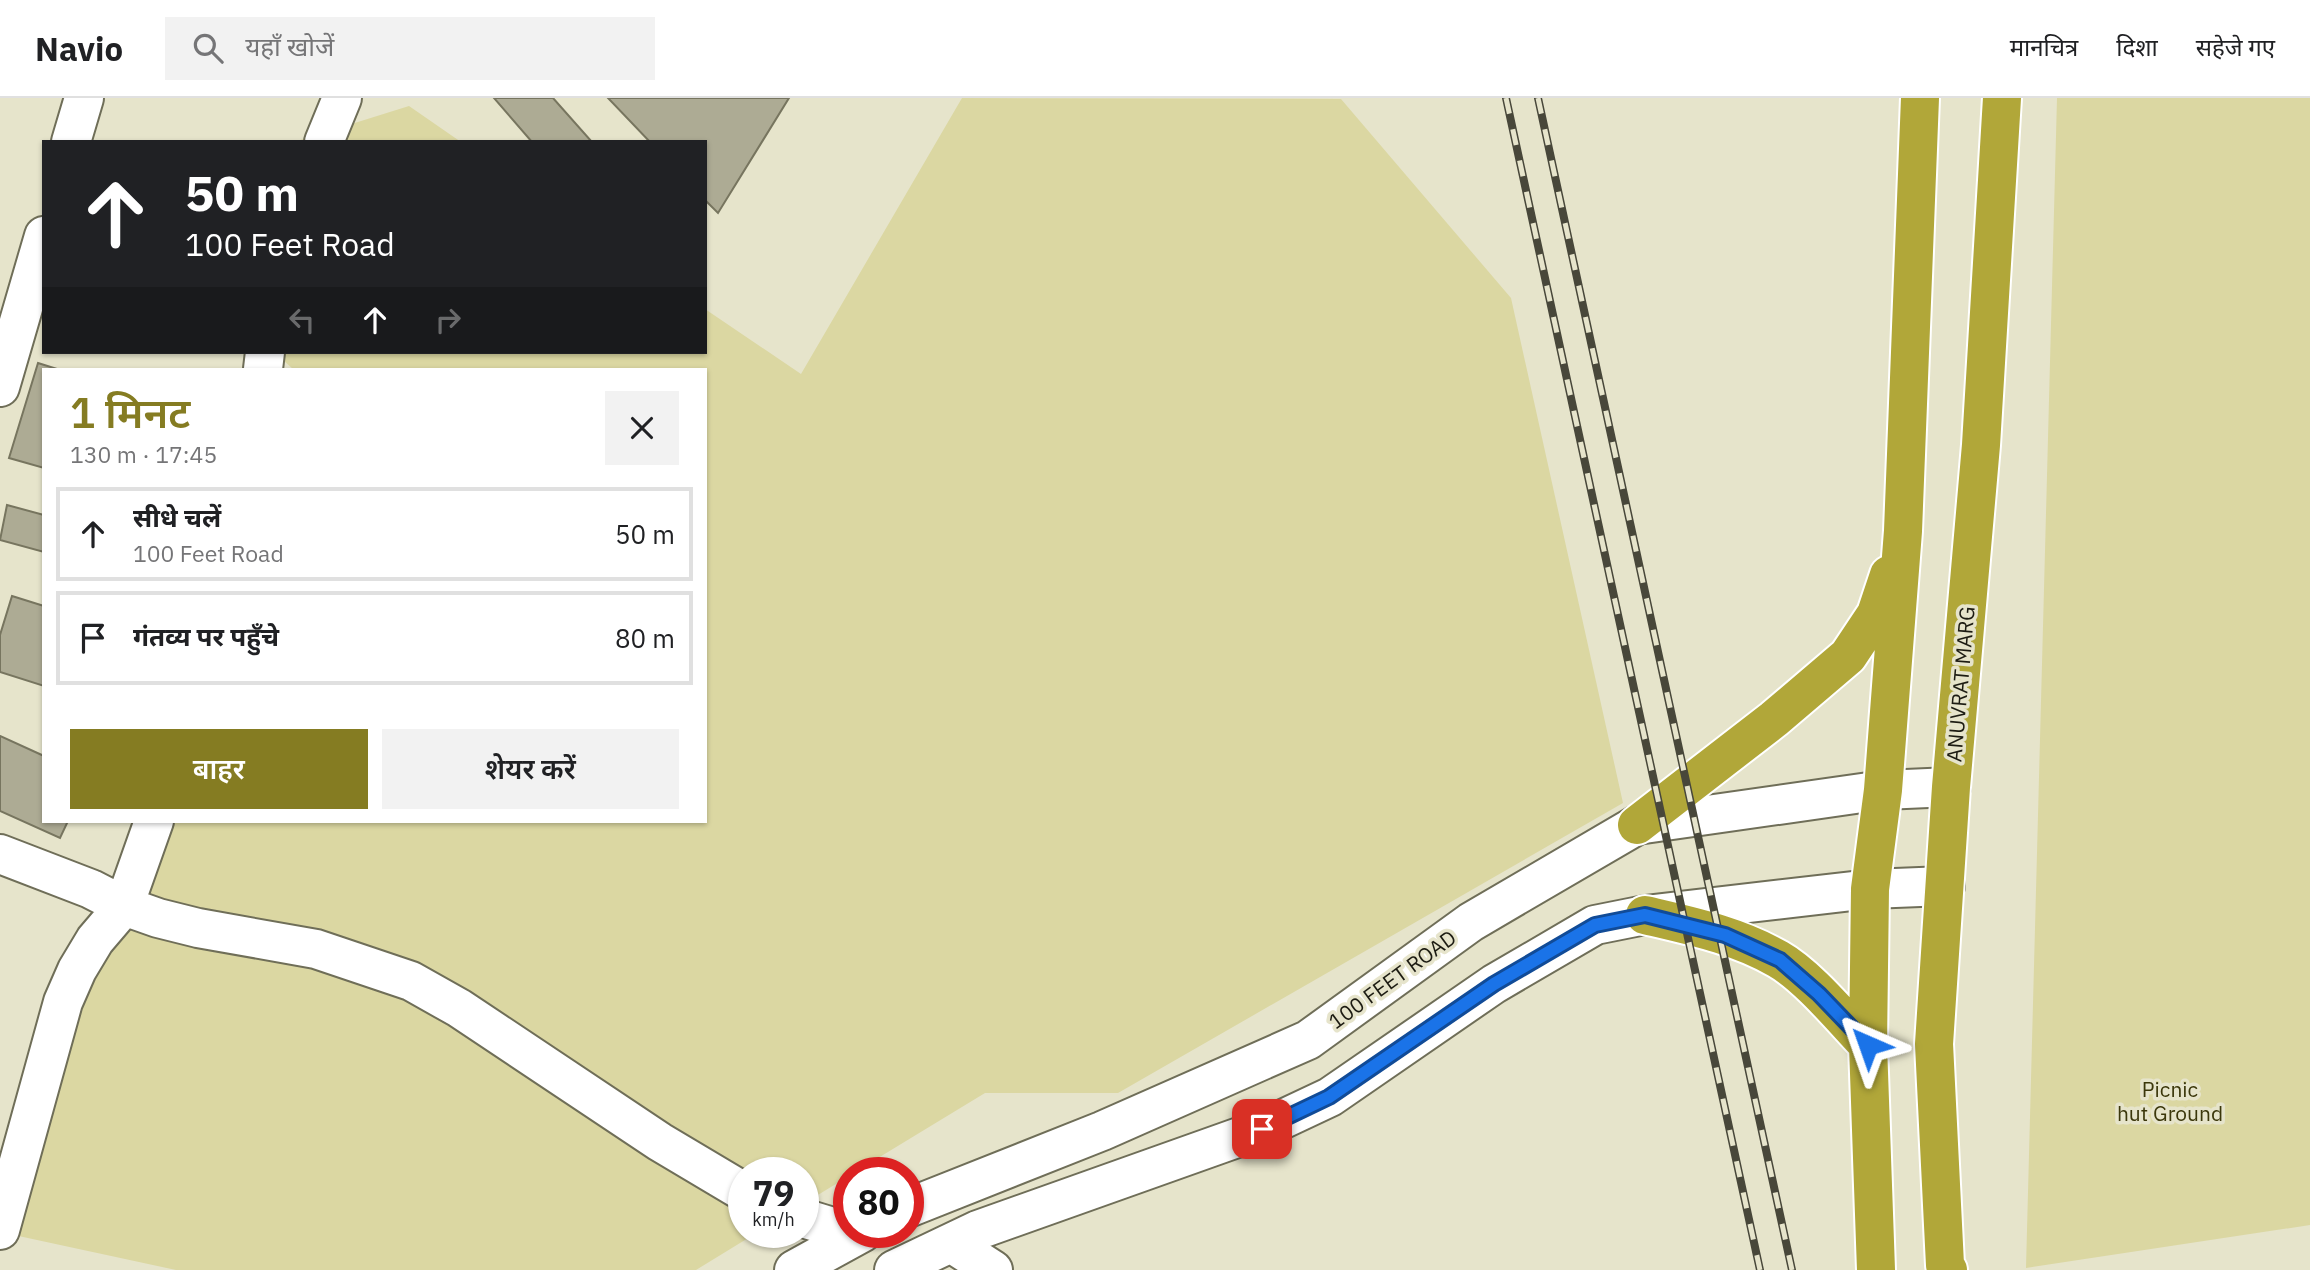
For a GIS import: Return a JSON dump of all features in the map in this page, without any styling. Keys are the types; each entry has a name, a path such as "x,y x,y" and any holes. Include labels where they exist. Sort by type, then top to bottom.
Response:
{"highway":[{"path":"1876,1270 1868,1045 1870,890 1884,790 1903,531 1920,98"},
{"name":"ANUVRAT MARG","path":"1948,1270 1945,1265 1934,1044 1951,787 1981,445 2002,98"},
{"path":"1637,825 1774,719 1848,656 1876,614 1903,531"},
{"path":"1645,915 1725,935 1780,960 1819,994 1868,1045"}],"street":[{"path":"72,140 84,98"},
{"path":"325,140 342,98"},
{"path":"0,387 42,243"},
{"name":"100 FEET ROAD","path":"924,1201 1102,1131 1308,1040 1471,922 1637,825 1884,790 1951,787"},
{"path":"0,1230 63,1002 77,970 95,940 108,897 153,823"},
{"path":"0,854 158,918 198,928 316,949 411,981 458,1008 660,1142 728,1182"},
{"path":"922,1260 978,1230 1262,1129 1329,1097 1494,984 1595,925 1645,915 1870,890 1945,886"},
{"path":"794,1270 833,1246"},
{"path":"862,1248 872,1270"},
{"path":"922,1260 993,1270"}],"green space":[{"path":"962,98 1341,99 1511,298 1623,803 1118,1093 985,1093 880,1157 833,1157 833,1186 819,1194 819,1157 728,1157 728,1248 732,1248 696,1270 176,1270 0,1232 139,823 707,823 707,368 292,368 276,354 707,354 707,310 801,374"},
{"name":"Picnic hut Ground","path":"2057,98 2310,98 2310,1225 2026,1268"},
{"path":"409,106 458,140 300,140"}],"building":[{"path":"494,98 553,98 590,140 530,140"},
{"path":"608,98 789,98 718,213 707,202 707,140 648,140"},
{"path":"38,363 54,368 42,368 42,467 9,458"},
{"path":"7,505 42,514 42,551 0,540"},
{"path":"12,596 42,605 42,685 0,672 0,635"},
{"path":"0,736 42,755 42,823 67,823 60,838 0,811"}],"railway":[{"path":"1506,98 1760,1270"},
{"path":"1538,98 1792,1270"}],"route":[{"path":"1262,1129 1329,1097 1494,984 1595,925 1645,915 1725,935 1780,960 1819,994 1868,1045"}]}
